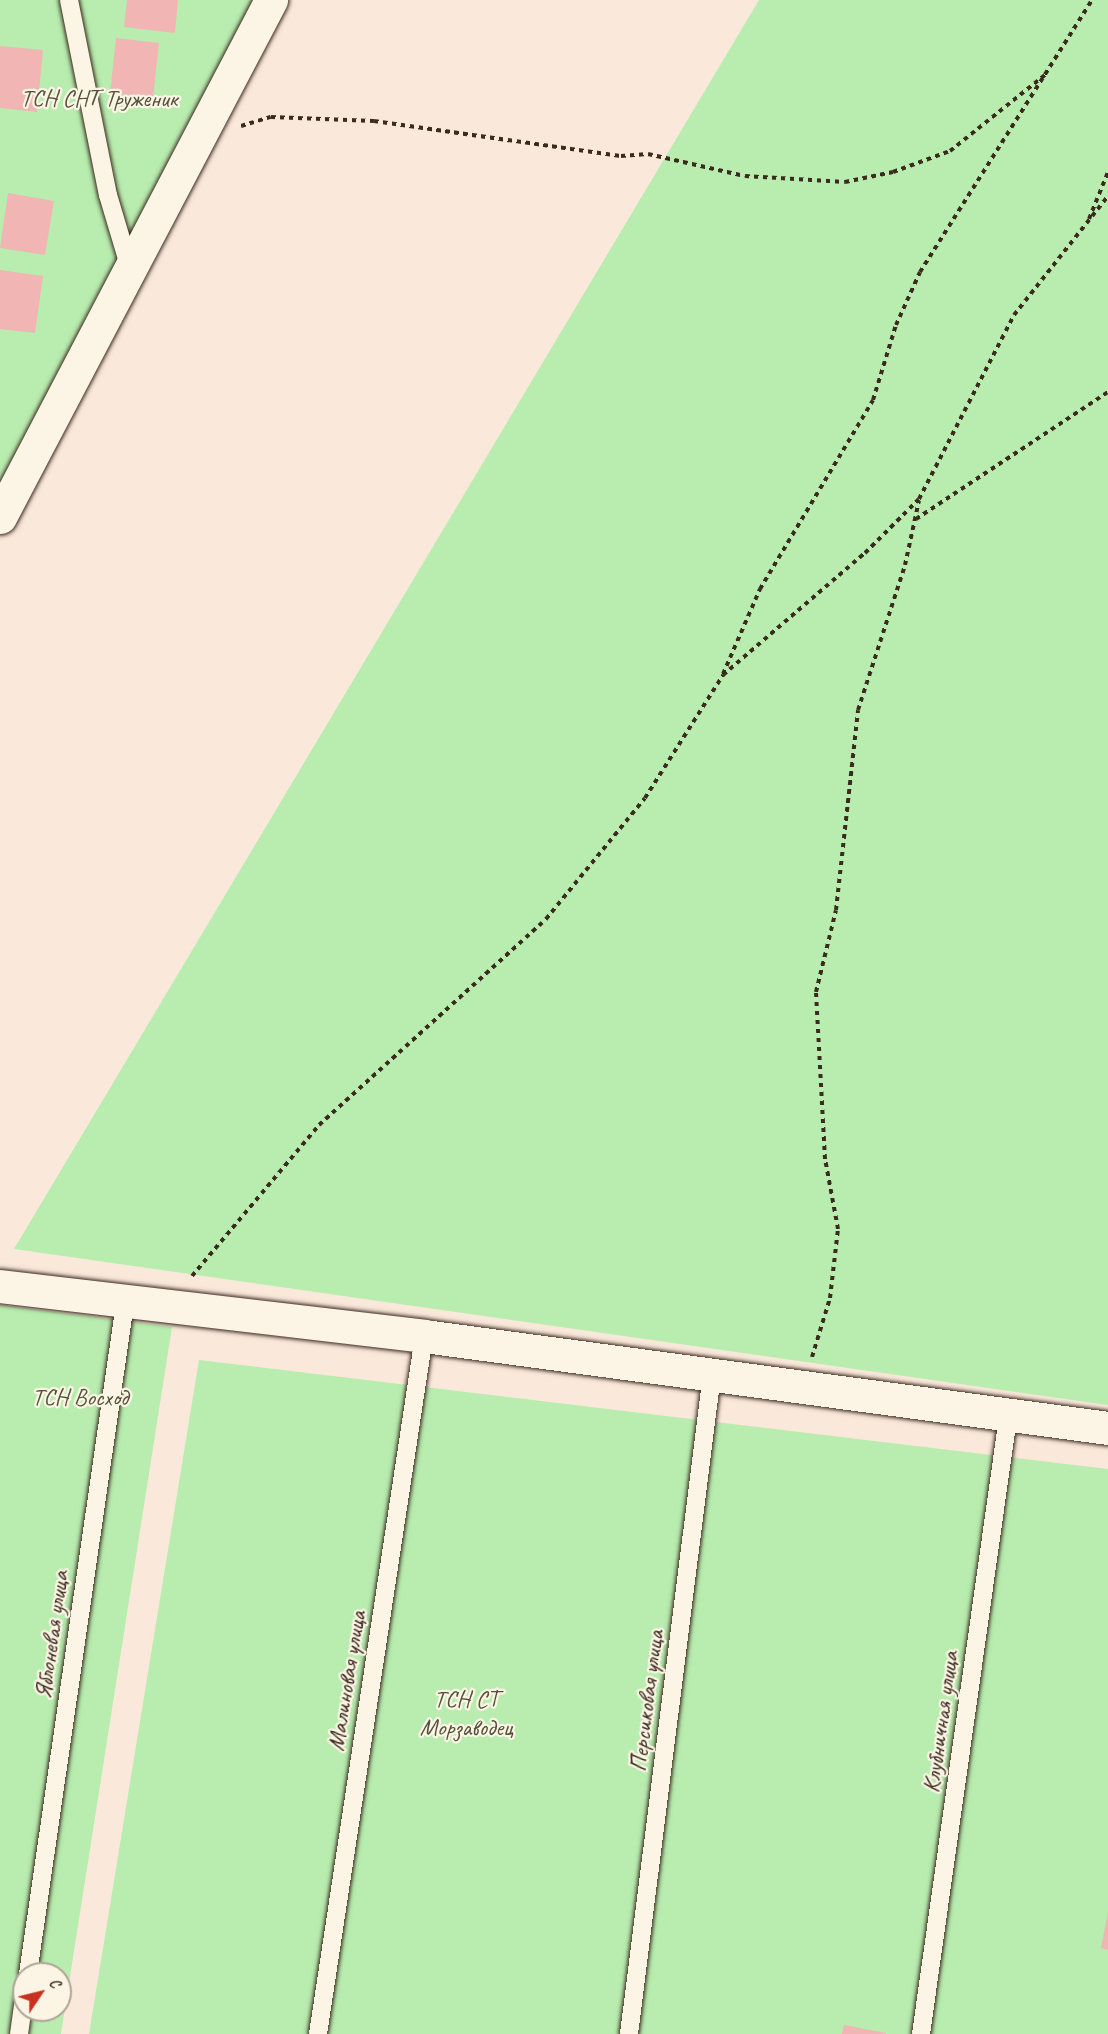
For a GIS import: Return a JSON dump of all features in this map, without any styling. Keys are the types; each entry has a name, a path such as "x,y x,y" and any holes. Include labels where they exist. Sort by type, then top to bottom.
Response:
{"street":[{"path":"0,517 271,0"},
{"path":"0,1286 125,1303 424,1336 712,1374 1008,1417 1108,1428"}],"lane":[{"path":"69,0 108,195 130,269"},
{"name":"Яблоневая улица","path":"30,1962 125,1303"},
{"name":"Малиновая улица","path":"318,2034 424,1336"},
{"name":"Персиковая улица","path":"629,2034 712,1374"},
{"name":"Клубничная улица","path":"921,2034 1008,1417"}],"path":[{"path":"169,1308 222,1234 319,1125 546,919 645,798 723,675 760,589 873,400 896,326 920,272 1092,0"},
{"path":"236,128 271,117 374,121 621,156 648,154 745,176 845,182 893,172 950,151 1045,75"},
{"path":"1087,224 1108,172"},
{"path":"804,1388 830,1298 838,1229 825,1159 816,992 836,910 858,710 920,499 1014,315 1108,196"},
{"path":"915,519 1108,392"},
{"path":"723,675 865,553 920,499"}],"green space":[{"name":"ТСН СНТ Труженик","path":"0,0 263,0 0,499"},
{"path":"759,0 1108,0 1108,1405 14,1249"},
{"name":"ТСН Восход","path":"0,1305 172,1327 72,1964 72,1962 12,1962 12,2022 63,2022 61,2034 0,2034"},
{"name":"ТСН СТ Морзаводец","path":"199,1360 1108,1469 1108,2034 89,2034"}],"building":[{"path":"127,0 178,0 175,33 124,27"},
{"path":"116,38 159,43 153,98 110,93"},
{"path":"0,46 43,50 37,112 0,108"},
{"path":"8,193 54,201 45,255 0,248"},
{"path":"0,270 43,276 35,333 0,329"},
{"path":"1108,1912 1108,1950 1101,1948"},
{"path":"844,2025 886,2033 886,2034 842,2034"}]}
